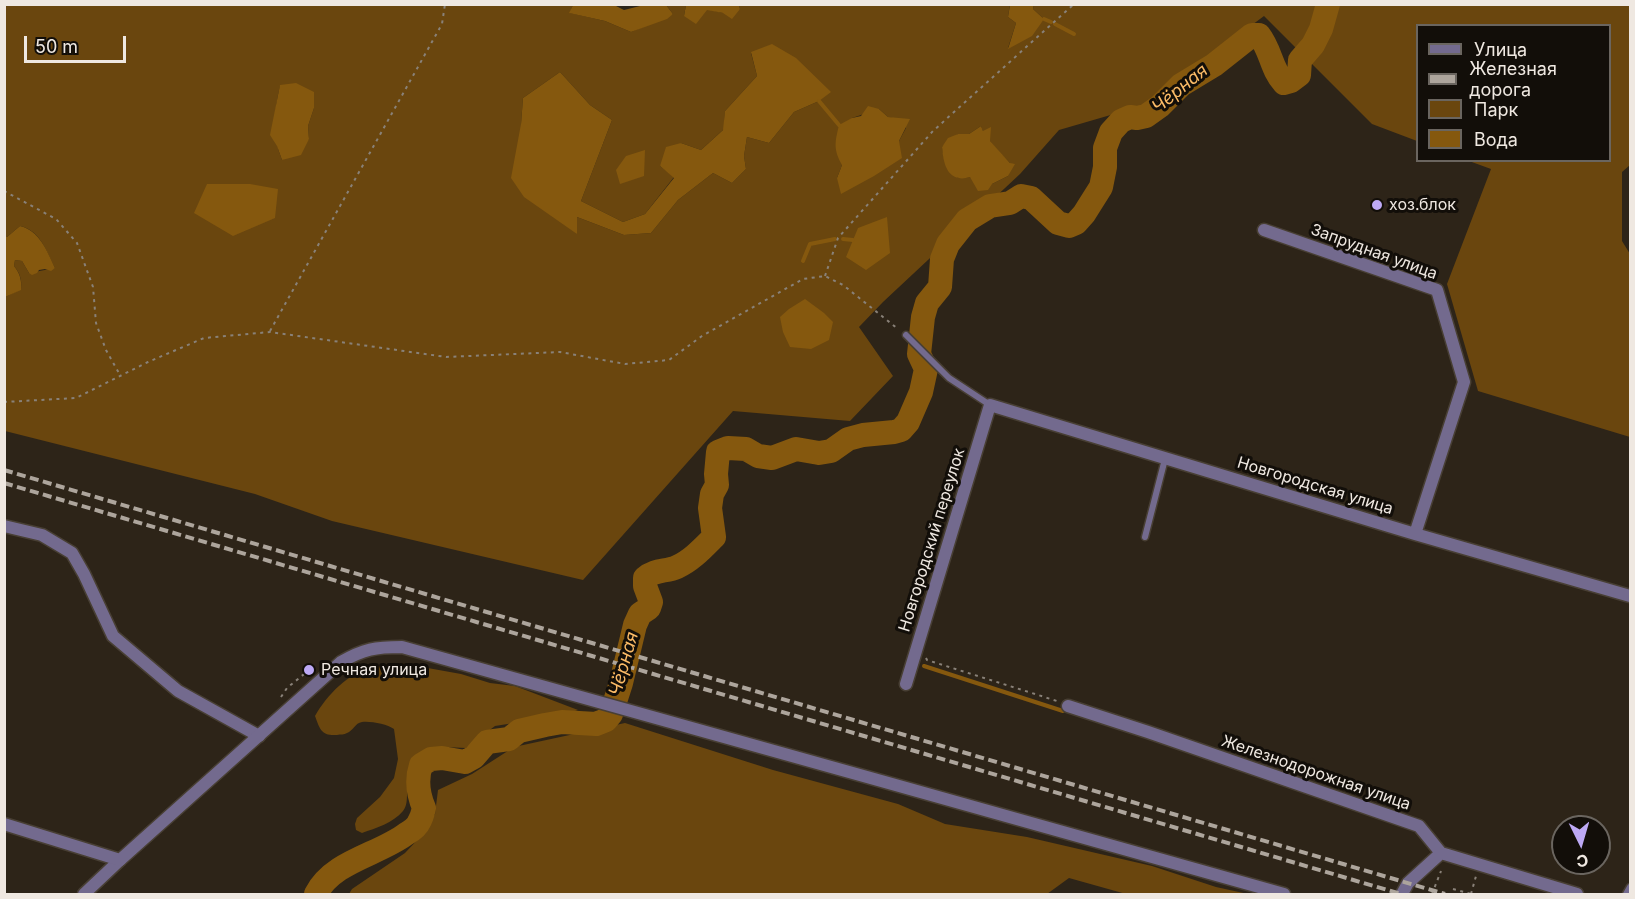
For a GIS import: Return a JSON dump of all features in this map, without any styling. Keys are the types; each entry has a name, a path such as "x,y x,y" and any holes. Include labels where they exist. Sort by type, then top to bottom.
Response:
{"street":[{"name":"Запрудная улица","path":"1264,230 1437,290 1464,382 1415,534"},
{"name":"Новгородская улица","path":"990,405 1415,534 1630,596"},
{"name":"Новгородский переулок","path":"906,684 990,405"},
{"path":"4,526 42,535 72,553 113,636 178,692 259,736"},
{"path":"84,894 341,662 360,651 381,647 402,647 627,708 1284,894"},
{"name":"Железнодорожная улица","path":"1067,703 1419,826 1441,854"},
{"path":"4,824 120,860"},
{"path":"1402,894 1408,883 1441,854 1577,894"}],"lane":[{"path":"906,335 949,378 990,405"},
{"path":"1145,537 1165,459"},
{"path":"1626,894 1630,887"}],"path":[{"path":"270,332 442,24 446,4"},
{"path":"825,276 838,238 933,131 1074,4"},
{"path":"4,191 56,219 77,243 93,286 96,323 106,350 121,375"},
{"path":"4,402 76,398 148,362 204,338 270,332 447,357 560,352 625,364 669,360 702,336 803,279 825,276 843,285 906,335"},
{"path":"918,644 927,660 1067,703"},
{"path":"1432,894 1442,867"},
{"path":"1453,889 1471,894 1476,876"}],"green space":[{"path":"573,4 570,13 605,21 631,32 673,14 666,5 686,5 684,16 707,9 723,13 740,9 739,5 1010,4 1008,17 1016,23 1008,48 1044,19 1033,9 1034,5 1630,5 1630,165 1622,172 1622,241 1630,254 1630,437 1478,391 1447,284 1491,169 1472,162 1611,162 1611,24 1416,24 1416,141 1372,124 1264,16 1145,105 1059,130 1020,174 883,302 859,327 893,376 850,421 733,411 583,580 332,521 255,494 5,431 5,297 21,289 20,277 14,266 15,260 22,261 29,273 55,268 42,242 33,232 20,226 5,237 5,5","holes":["751,53 819,101 794,112 769,143 747,137 744,156 746,169 732,183 713,173 678,200 651,233 624,235 577,217 577,234 521,124 523,98 560,72 590,105 612,120 581,201 623,222 645,214 674,177 660,166 681,143 701,150 724,129 725,111 757,76","280,86 314,108 308,126 309,139 282,160 275,133 275,114","879,109 888,117 901,120 906,128 899,141 837,178 852,118","981,126 989,140 1010,163 1008,176 992,184 970,177 958,178 947,164 942,147 958,134 969,134"]},
{"path":"400,663 461,674 490,683 515,686 578,710 564,715 495,726 466,748 438,748 422,752 413,766 403,811 389,822 362,833 356,830 357,818 380,797 394,778 398,759 394,729 379,723 362,722 346,734 328,734 320,728 315,716 332,693 355,675 375,667"},
{"path":"625,723 773,770 898,804 945,824 1027,837 1152,866 1216,887 1248,894 1126,894 1069,878 1047,894 349,894 352,889 405,853 422,835 435,814 438,790 472,774 514,747"}],"water":[{"path":"1034,4 1033,9 1044,19 1032,36 1008,49 1016,23 1008,17 1010,5"},
{"path":"573,5 614,5 624,10 644,5 666,5 673,14 667,19 631,32 605,21 569,13"},
{"path":"686,5 739,5 740,9 732,19 723,13 707,10 696,24 684,16"},
{"path":"772,44 796,58 831,92 819,101 794,112 769,143 747,137 744,156 746,169 732,183 713,173 678,200 651,233 624,235 577,217 577,234 524,197 511,178 521,124 523,98 560,72 590,105 612,120 581,201 623,222 645,214 674,178 660,166 666,147 681,143 701,150 723,130 725,111 757,76 751,52"},
{"path":"296,83 314,92 314,108 308,126 309,139 301,155 282,160 270,135 280,85"},
{"path":"868,106 879,109 888,117 910,119 899,141 902,158 841,194 837,178 842,165 836,145 839,125 861,116"},
{"path":"981,126 983,131 991,127 990,141 1010,163 1015,164 1008,176 992,184 988,190 978,191 970,177 960,178 951,174 946,166 942,147 948,138 958,134 969,134"},
{"path":"645,150 644,176 620,184 616,170 626,156"},
{"path":"207,184 250,184 278,189 275,218 233,236 194,213"},
{"path":"887,217 890,253 866,270 846,257 858,228"},
{"path":"20,226 38,237 55,268 51,271 39,270 32,275 22,261 15,260 14,266 20,277 21,290 5,297 5,237"},
{"path":"805,299 833,322 829,340 811,349 790,347 783,332 780,317"}],"waterway":[{"name":"Чёрная","path":"316,894 333,874 395,841 417,826 424,808 418,787 421,765 431,759 442,758 465,762 474,757 487,742 509,739 519,731 562,722 596,724 606,720 611,714 621,683 635,625 640,614 649,608 651,602 645,586 645,578 653,573 673,569 682,564 697,554 714,537 710,508 712,494 717,485 718,452 728,448 746,449 758,456 772,458 796,449 819,453 831,451 848,439 901,430 908,422 921,392 926,369 919,354 927,303 940,287 942,259 948,244 967,220 990,206 1010,203 1021,196 1031,198 1058,223 1069,226 1076,223 1101,187 1105,167 1105,148 1111,132 1121,121 1130,117 1146,116 1181,85 1214,65 1252,35 1259,35 1276,72 1284,83 1291,81 1299,75 1300,60 1313,45 1321,29 1328,4"},
{"path":"1044,19 1051,22"},
{"path":"1055,24 1074,34"},
{"path":"819,101 839,125"},
{"path":"803,261 810,244 835,239"},
{"path":"843,239 853,240"},
{"path":"924,666 1063,711"}],"railway":[{"path":"4,470 1445,894"},
{"path":"4,483 1401,894"}],"place":[{"name":"хоз.блок","path":"1377,205"},
{"name":"Речная улица","path":"309,670"}]}
